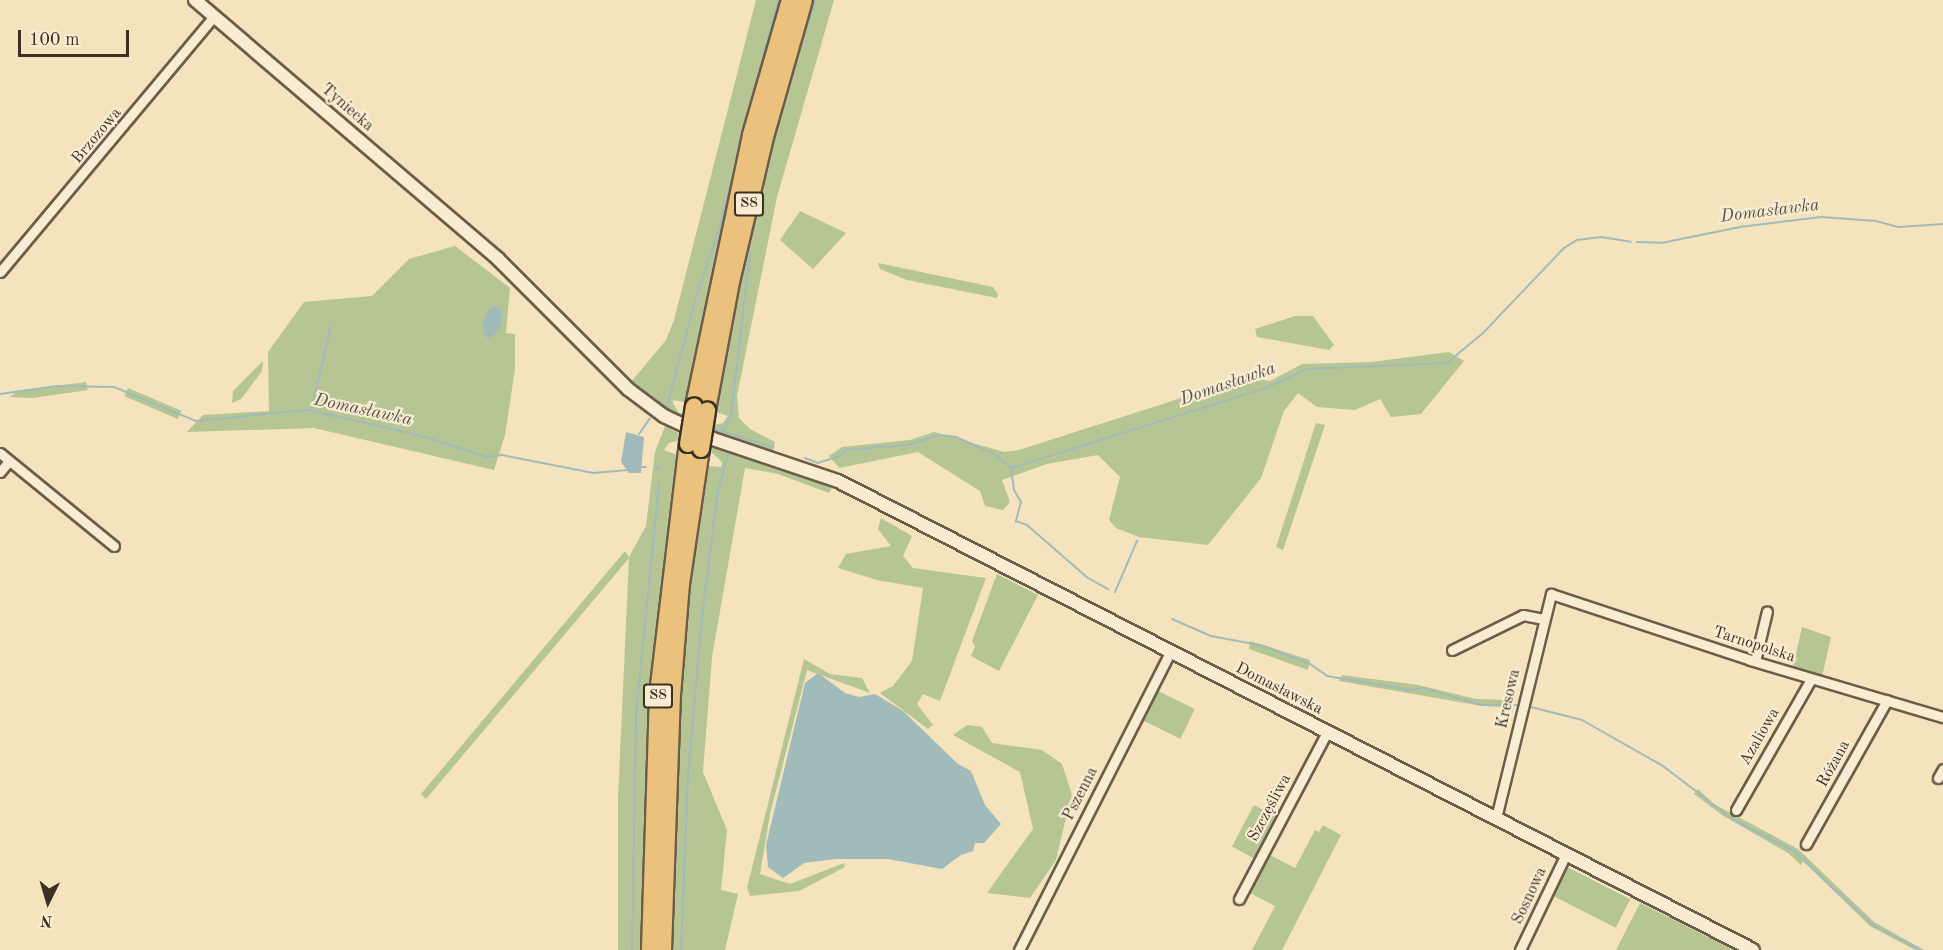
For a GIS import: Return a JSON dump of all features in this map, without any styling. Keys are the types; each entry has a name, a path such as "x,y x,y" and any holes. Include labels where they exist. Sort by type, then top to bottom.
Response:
{"highway":[{"name":"S8","path":"650,950 658,694 694,447 752,135 790,0"},
{"name":"S8","path":"701,408 739,249 804,0"},
{"name":"S8","path":"663,950 672,695 694,447"}],"street":[{"name":"Tyniecka","path":"195,0 477,241 553,310 645,403 681,426 713,439 788,461"},
{"name":"Brzozowa","path":"0,272 214,16"},
{"path":"0,453 114,546"},
{"path":"0,472 10,461"},
{"name":"Domasławska","path":"788,461 838,481 1753,950"},
{"name":"Kresowa","path":"1496,818 1544,619 1551,594 1558,596"},
{"name":"Tarnopolska","path":"1558,596 1755,662 1943,717"},
{"path":"1755,662 1767,611"},
{"path":"1452,650 1523,615 1544,619"},
{"name":"Pszenna","path":"1019,950 1171,651"},
{"name":"Azaliowa","path":"1736,810 1811,679"},
{"name":"Różana","path":"1806,844 1887,700"},
{"name":"Szczęśliwa","path":"1239,898 1327,732"},
{"path":"1938,778 1943,769"},
{"name":"Sosnowa","path":"1520,950 1566,854"}],"green space":[{"path":"756,0 782,0 729,195 689,391 684,402 673,400 673,403 679,413 714,425 723,423 728,416 716,412 717,401 749,239 779,118 813,0 834,0 777,197 737,396 739,418 750,429 775,442 773,453 681,422 631,382 666,340 674,320"},
{"path":"800,211 846,233 813,269 780,240"},
{"path":"455,246 510,288 506,333 515,334 515,369 505,435 494,470 314,428 187,432 203,415 269,411 268,352 304,302 372,296 409,259"},
{"path":"878,263 993,287 998,294 997,298 907,280 880,269"},
{"path":"1295,316 1313,316 1334,345 1329,350 1257,337 1255,329"},
{"path":"1449,352 1464,361 1421,414 1391,417 1380,399 1355,410 1317,407 1298,393 1284,411 1261,478 1208,545 1139,537 1116,528 1109,520 1120,477 1098,455 1047,464 1002,480 1010,502 1003,510 985,506 980,491 918,452 839,468 829,456 842,447 910,440 934,432 1004,452 1019,450 1247,377 1270,381 1302,364 1371,362"},
{"path":"263,361 262,371 241,399 232,403 233,391"},
{"path":"86,382 88,390 33,398 10,397 17,391"},
{"path":"128,388 181,411 178,419 124,396"},
{"path":"1316,423 1325,425 1283,550 1276,547"},
{"path":"665,426 680,434 680,440 669,443 664,450 677,455 677,464 650,714 642,950 618,950 618,798 629,558 426,799 421,794 625,551 629,557 646,526 655,452"},
{"path":"712,442 830,483 832,488 829,493 778,474 745,468 712,657 703,772 727,830 721,890 738,894 725,950 671,950 679,725 690,593 707,466 721,467 722,462 710,451"},
{"path":"881,518 912,536 903,556 913,568 986,578 940,701 923,694 917,704 933,725 928,729 880,693 893,686 912,661 923,588 877,580 838,568 846,554 891,546 878,529"},
{"path":"997,574 1038,595 999,671 971,656 975,647 972,641"},
{"path":"1802,627 1831,637 1822,677 1793,667"},
{"path":"1250,641 1310,660 1308,670 1249,649"},
{"path":"804,659 830,674 862,678 870,693 807,670 770,814 760,874 790,884 844,863 845,867 799,891 750,896 747,888"},
{"path":"1342,675 1418,685 1476,699 1509,700 1508,707 1482,706 1339,681"},
{"path":"1158,691 1195,709 1180,739 1144,721"},
{"path":"967,725 982,727 992,743 1042,750 1062,764 1072,795 1056,860 1030,898 987,893 1033,829 1020,772 953,735"},
{"path":"1698,789 1714,804 1798,849 1874,922 1924,950 1915,950 1870,926 1803,861 1801,865 1788,853 1722,815 1694,794"},
{"path":"1254,805 1278,818 1256,859 1232,846"},
{"path":"1323,825 1341,835 1282,950 1252,950 1275,906 1248,892 1268,854 1295,868 1315,830 1319,832"},
{"path":"1567,867 1630,899 1616,928 1552,896"},
{"path":"1640,903 1694,930 1733,950 1616,950"}],"water":[{"path":"495,305 502,311 502,326 492,337 486,338 482,325 488,310"},
{"path":"626,432 644,437 641,473 629,473 621,462"},
{"path":"818,673 845,693 859,697 875,694 903,711 958,764 971,771 985,805 1001,824 984,843 975,843 973,851 961,855 942,869 888,859 836,859 804,863 783,878 768,867 766,845 805,683"}],"waterway":[{"path":"667,407 696,297 719,230 778,0"},
{"path":"804,36 816,0"},
{"name":"Domasławka","path":"1637,242 1661,243 1740,227 1821,217 1876,221 1899,227 1943,224"},
{"name":"Domasławka","path":"805,458 818,463 840,456 845,450 908,445 939,435 956,437 994,454 1011,468 1263,389 1307,369 1447,363 1484,332 1564,248 1577,240 1601,237 1631,242"},
{"path":"723,432 731,416 750,251"},
{"path":"311,411 331,326"},
{"name":"Domasławka","path":"0,394 57,386 114,387 196,421 308,410 422,436 487,457 502,455 593,473 628,470"},
{"name":"Domasławka","path":"660,402 679,416"},
{"name":"Domasławka","path":"639,434 650,418"},
{"name":"Domasławka","path":"710,428 773,447"},
{"path":"681,950 688,775 703,608 718,490 728,454"},
{"path":"1011,468 1014,490 1021,502 1016,521 1027,525 1088,578 1108,589"},
{"path":"632,950 636,715 659,483"},
{"path":"1115,592 1137,541"},
{"path":"1172,619 1211,636 1264,646 1310,664 1327,676 1410,690 1423,688 1482,705 1517,705"},
{"path":"1527,706 1582,720 1663,766 1732,819 1794,851 1872,925 1921,950"}]}
